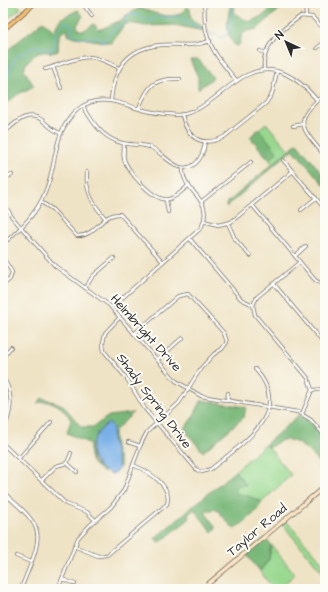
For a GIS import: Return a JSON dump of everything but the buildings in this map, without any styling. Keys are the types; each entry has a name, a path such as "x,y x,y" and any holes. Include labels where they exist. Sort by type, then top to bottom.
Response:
{"main road":[{"path":"3,30 35,3"},
{"name":"Taylor Road","path":"202,589 325,486"}],"street":[{"path":"82,3 92,16"},
{"path":"204,3 206,31 223,64 237,81"},
{"path":"305,3 306,15"},
{"path":"264,70 265,53 274,38 297,19 306,15 312,17 325,30"},
{"path":"111,100 113,87 119,68 127,58 143,48 162,45 186,46 210,40"},
{"path":"317,48 325,42"},
{"path":"260,51 265,53"},
{"path":"45,69 80,57 91,56 102,59 119,68"},
{"path":"53,67 61,88"},
{"path":"3,244 22,228 41,202 51,175 60,133 66,121 83,106 89,103 111,100 139,108 182,115 199,109 246,75 264,70 277,71 293,77 307,88 317,100"},
{"path":"182,115 186,129 193,137 205,142 216,141 224,137 266,103 272,94 277,71"},
{"path":"139,108 150,86 159,80 180,80"},
{"path":"325,94 307,110 303,119 303,124 309,137 325,156"},
{"path":"83,106 102,135 124,144 151,148 168,161 183,168 193,165 201,158 205,142"},
{"path":"3,134 20,119 28,116 36,116 60,133"},
{"path":"293,126 303,124"},
{"path":"124,144 124,160 129,169 151,194 159,199 166,200 176,196 189,185"},
{"path":"283,160 325,209"},
{"path":"202,201 251,162"},
{"path":"112,308 201,228 204,221 205,210 202,201 183,177 183,168"},
{"path":"87,172 88,193 95,206 106,219"},
{"path":"204,221 218,225 228,223 253,206 293,172"},
{"path":"3,179 12,175"},
{"path":"302,210 316,198"},
{"path":"166,200 168,212"},
{"name":"Helmbright Drive","path":"3,202 22,228 55,266 112,308 176,381 202,396 226,401 291,410 302,414 311,420 325,436"},
{"path":"41,202 52,209 77,236 83,237 115,213 120,214 163,262"},
{"path":"253,206 315,280 325,286"},
{"path":"228,223 235,239 250,256"},
{"path":"190,239 241,299 253,305"},
{"path":"295,256 306,246"},
{"path":"3,258 12,272 10,279 3,285"},
{"path":"85,288 93,276 114,258"},
{"path":"300,262 257,297 253,305 255,315 308,378 312,390 302,414"},
{"path":"274,284 325,345"},
{"path":"58,589 74,546 84,531 119,498 147,432 156,422 179,403 201,368 214,354 222,349 227,342 224,333 188,294 183,293 134,334"},
{"name":"Shady Spring Drive","path":"120,317 105,333 103,343 104,351 127,379 145,409 194,467 202,472 211,469 254,433 262,425 268,406"},
{"path":"157,360 182,338"},
{"path":"3,357 11,347"},
{"path":"254,369 263,379 268,390 268,406"},
{"path":"3,377 8,384 12,399 10,415 3,432"},
{"path":"312,390 325,389"},
{"path":"226,401 228,393"},
{"path":"19,458 51,422"},
{"path":"128,442 140,446"},
{"path":"3,444 66,504 87,512 95,520"},
{"path":"67,463 71,453"},
{"path":"42,480 61,463 67,463 77,472"},
{"path":"74,546 98,556 107,555 167,504 169,498 167,492 157,480 144,469 134,465"},
{"path":"3,492 29,518 36,527 38,534 37,545 21,589"},
{"path":"16,556 31,562"},
{"path":"62,579 74,584"}],"green space":[{"path":"3,3 16,3 21,8 6,20 8,23 4,26"},
{"path":"231,3 235,3 234,13 249,22 264,15 277,3 287,3 257,29 247,31 242,34 239,45 235,46 229,35 227,25"},
{"path":"187,6 190,9 191,19 203,27 204,31 174,25 146,26 129,23 124,25 111,43 69,36 67,30 63,31 59,36 58,51 39,53 33,56 26,64 24,70 34,86 18,94 3,106 3,54 43,21 54,31 60,19 78,10 83,16 77,25 78,29 83,31 94,24 99,30 124,19 125,16 140,8 165,16 171,16 177,15"},
{"path":"198,59 213,78 198,89 198,77 190,60"},
{"path":"266,123 289,150 273,164 250,137"},
{"path":"259,129 277,152 270,160 250,137"},
{"path":"297,143 325,177 325,186 293,149 226,207 226,204"},
{"path":"42,398 63,405 81,427 93,427 109,416 133,413 114,432 115,448 121,466 119,468 109,423 100,430 92,445 93,462 105,471 104,473 91,461 90,444 67,433 71,420 65,412 53,403 37,403"},
{"path":"202,400 246,407 244,417 203,452 184,429 193,417"},
{"path":"299,415 309,421 325,439 325,470 306,449 293,441 280,441 269,448 266,444"},
{"path":"266,444 291,475 262,502 248,496 237,494 234,489 238,484 246,485 235,471"},
{"path":"235,471 246,485 238,485 234,489 237,494 248,496 262,502 250,517 234,529 215,509 205,512 216,528 212,532 194,509 189,514 188,520 159,543 155,538"},
{"path":"286,521 325,565 325,575 282,524"},
{"path":"265,538 271,545 269,559 260,571 246,554"},
{"path":"271,545 295,574 279,589 273,589 260,571 269,559"}],"water":[{"path":"109,423 113,427 112,439 119,468 115,473 111,474 102,469 96,463 92,450 96,435"}],"waterway":[{"path":"207,32 219,37 226,36 229,31 233,3"},
{"path":"3,77 9,77 9,72 17,55 22,55 34,46 51,50 54,48 56,32 65,22 72,26 71,33 78,37 90,38 97,36 103,41 111,31 126,22 127,16 133,14 153,21 157,16 168,18 176,16 204,30"}]}
